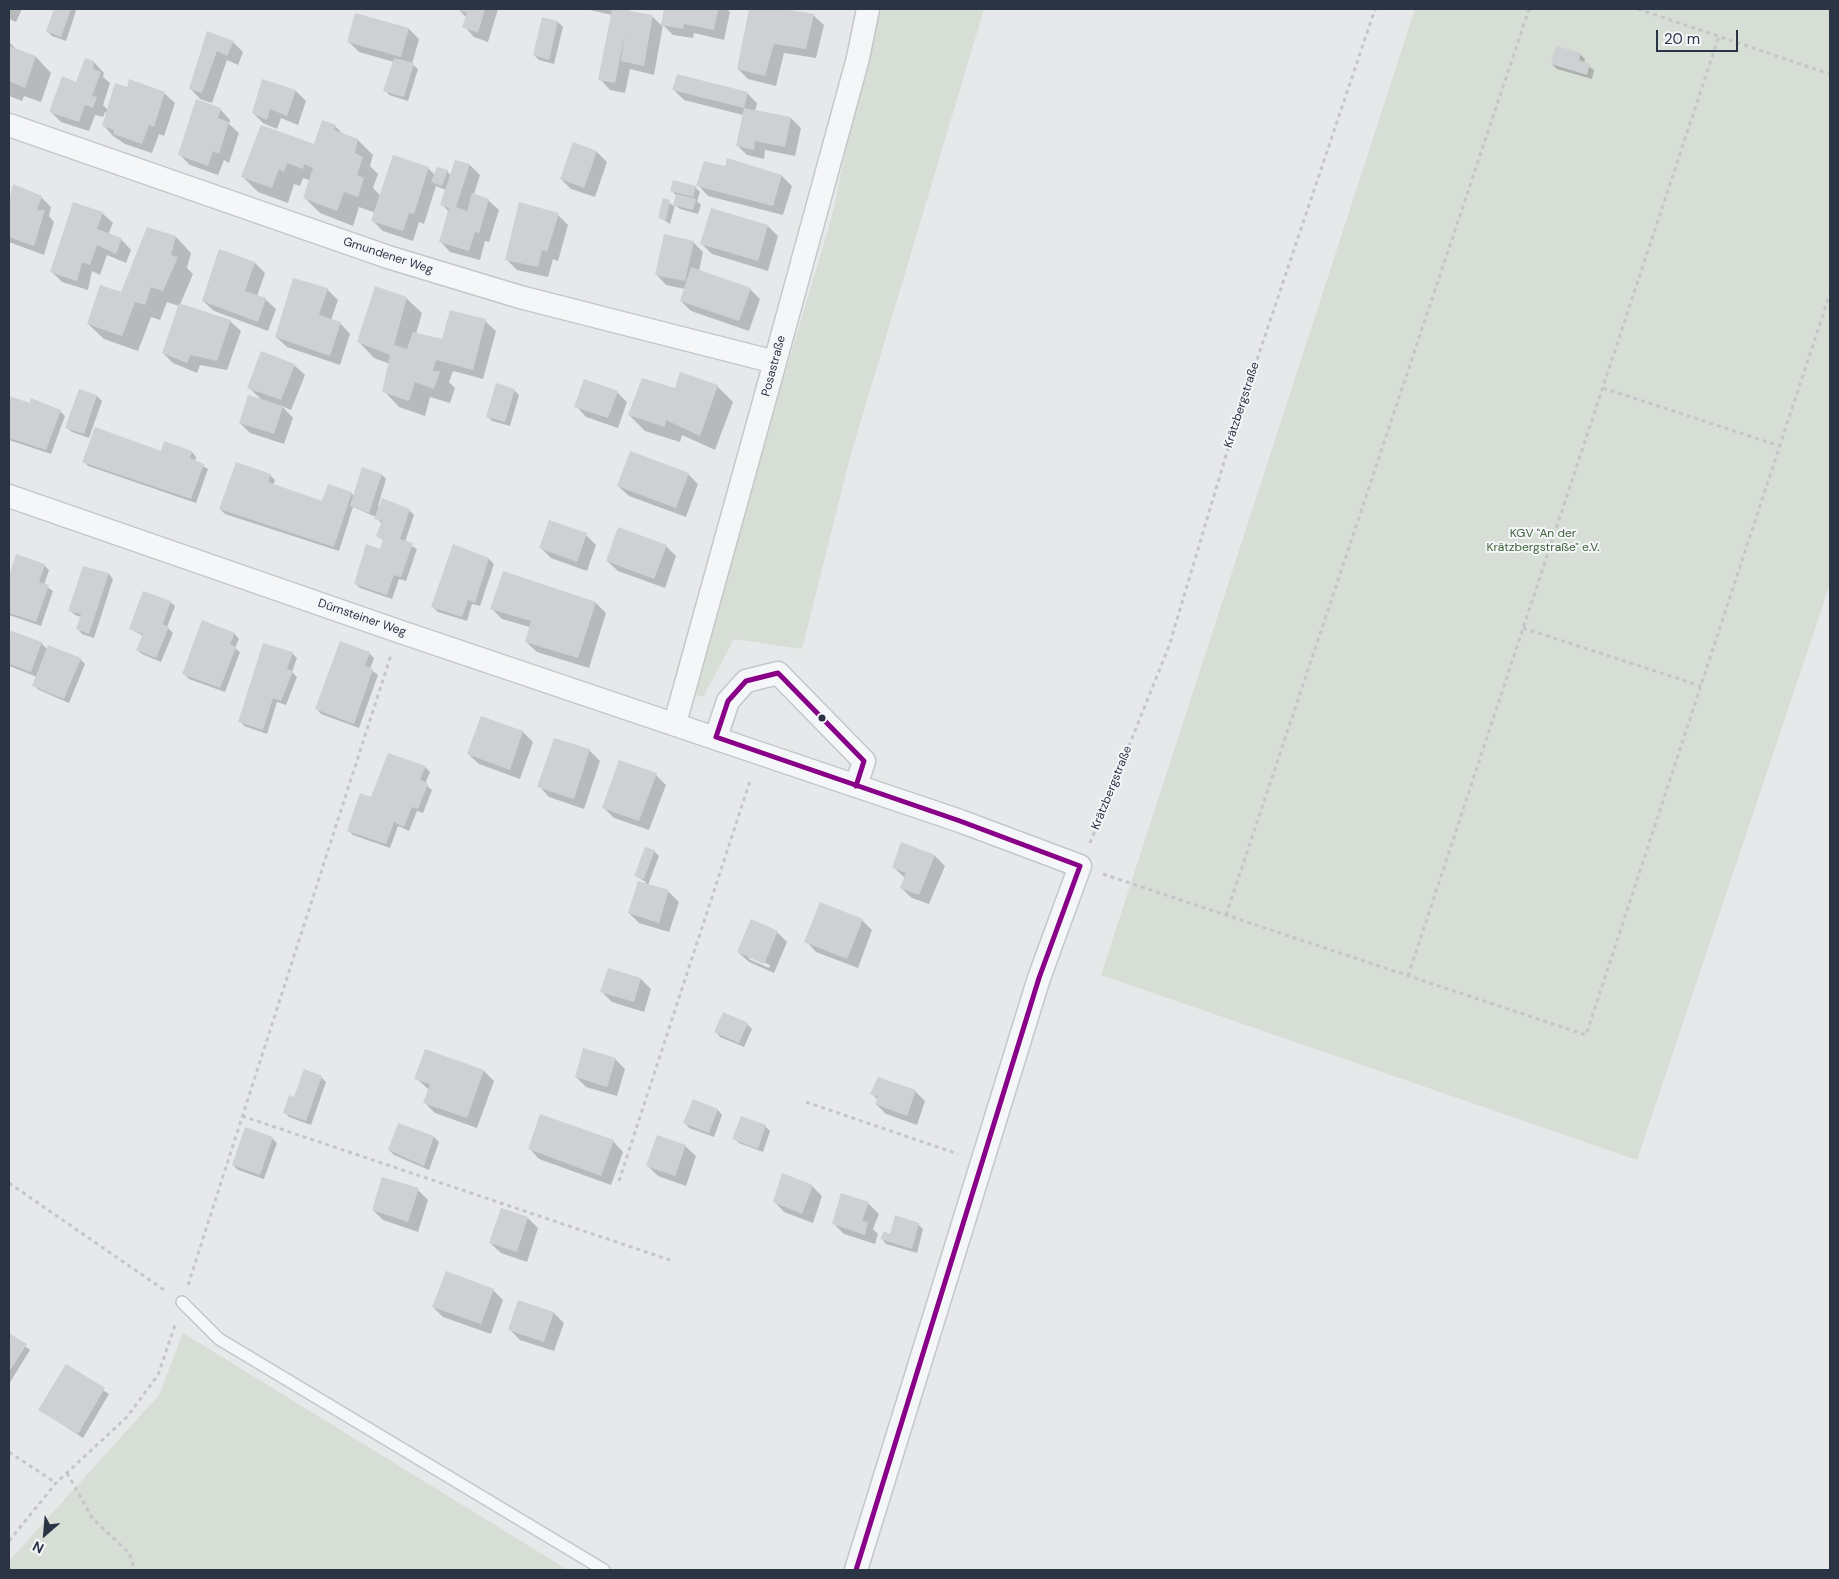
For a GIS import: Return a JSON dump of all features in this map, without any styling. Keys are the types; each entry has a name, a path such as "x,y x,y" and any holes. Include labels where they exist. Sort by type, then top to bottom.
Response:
{"street":[{"name":"Posastraße","path":"675,723 858,58 868,9"},
{"name":"Gmundener Weg","path":"9,125 388,257 520,297 775,362"},
{"name":"Dürnsteiner Weg","path":"9,496 398,631 675,723 960,821 1080,866"},
{"path":"716,737 728,701 746,681 778,673 864,761 856,786"},
{"path":"856,1570 1039,978 1080,866"}],"lane":[{"path":"182,1302 218,1339 604,1570"}],"path":[{"name":"Krätzbergstraße","path":"1080,866 1169,646 1236,422 1375,9"},
{"path":"1226,915 1529,9"},
{"path":"1638,9 1830,74"},
{"path":"1408,976 1719,36"},
{"path":"1080,866 1586,1035 1830,293"},
{"path":"1603,388 1780,446"},
{"path":"1523,628 1701,686"},
{"path":"9,1541 56,1483 127,1417 158,1375 398,631"},
{"path":"619,1181 759,752"},
{"path":"806,1102 982,1162"},
{"path":"242,1116 670,1260"},
{"path":"9,1183 182,1302"},
{"path":"9,1452 56,1483"},
{"path":"67,1473 93,1519 129,1554 135,1570"}],"green space":[{"path":"876,9 984,9 850,457 802,649 734,639 703,697 689,693 831,220"},
{"name":"KGV \"An der Krätzbergstraße\" e.V.","path":"1415,9 1830,9 1830,584 1637,1160 1101,975"},
{"path":"183,1333 568,1570 9,1570 9,1561 159,1395"}],"building":[{"path":"54,9 71,9 61,37 46,31"},
{"path":"456,9 485,9 478,33 462,27 467,13"},
{"path":"612,9 630,9 630,11 653,15 644,66 621,61 625,34 615,83 598,80"},
{"path":"664,9 718,9 714,30 684,24 683,29 661,25"},
{"path":"749,9 784,9 814,14 806,49 774,44 765,76 737,69"},
{"path":"355,13 409,28 401,57 347,42"},
{"path":"542,17 558,21 549,60 533,55"},
{"path":"207,31 234,41 227,56 217,51 202,93 189,89"},
{"path":"9,46 36,56 25,88 9,81"},
{"path":"1556,46 1581,53 1579,60 1590,64 1587,75 1551,64"},
{"path":"85,58 94,61 93,69 101,72 92,96 97,97 93,108 85,105 79,122 49,112 62,76 76,82"},
{"path":"394,58 414,63 404,97 383,91"},
{"path":"677,74 748,92 744,108 672,90"},
{"path":"129,79 165,92 154,127 149,125 142,144 113,134 114,130 102,126 115,83 127,87"},
{"path":"262,79 296,90 287,116 270,109 267,120 252,113"},
{"path":"196,99 221,108 218,118 229,122 219,154 213,151 208,166 178,155"},
{"path":"744,108 791,117 785,147 755,141 754,150 736,146"},
{"path":"322,120 336,125 334,130 358,139 355,153 363,157 357,175 364,178 358,197 344,192 337,211 303,198 313,168 304,164 303,169 287,163 284,172 279,169 272,188 241,177 261,125 314,144"},
{"path":"573,142 597,151 584,188 560,179"},
{"path":"393,155 429,167 414,214 409,213 403,231 371,221"},
{"path":"727,158 782,175 773,206 696,186 704,161 725,166"},
{"path":"455,160 470,164 456,207 467,211 472,193 489,199 479,233 475,232 469,251 439,242 449,208 440,205"},
{"path":"437,167 448,170 442,186 431,182"},
{"path":"673,180 696,186 693,197 670,191"},
{"path":"13,184 42,196 37,210 45,210 34,246 9,237 9,200"},
{"path":"676,194 696,199 693,210 673,205"},
{"path":"663,198 670,200 666,220 658,218"},
{"path":"73,202 103,212 97,229 122,238 116,254 97,245 90,265 82,262 77,281 50,272"},
{"path":"519,202 559,213 547,252 542,250 538,267 505,260"},
{"path":"711,208 768,225 758,261 700,244"},
{"path":"147,227 176,236 171,255 178,257 163,291 151,287 145,305 135,302 122,336 87,324 100,285 121,292"},
{"path":"664,234 694,241 685,281 655,275"},
{"path":"219,249 255,262 245,291 266,298 258,322 202,301"},
{"path":"691,267 751,288 739,321 680,301"},
{"path":"293,278 328,288 319,315 341,322 330,356 275,337"},
{"path":"375,286 407,297 394,345 407,349 413,332 442,339 450,310 486,319 473,370 436,360 433,371 440,371 434,389 415,382 409,401 382,392 390,355 357,342"},
{"path":"179,303 231,320 217,361 190,355 187,363 162,353"},
{"path":"261,351 295,364 281,400 247,388"},
{"path":"680,372 718,385 700,436 666,420 665,427 628,415 642,378 675,388"},
{"path":"584,379 618,391 608,418 574,407"},
{"path":"496,383 515,389 505,422 486,417"},
{"path":"79,389 97,395 84,434 65,428"},
{"path":"248,395 283,406 274,434 239,423"},
{"path":"9,396 30,403 31,398 61,410 46,450 9,438"},
{"path":"95,427 161,451 164,441 192,451 190,458 204,464 191,499 82,462"},
{"path":"630,451 689,473 676,508 617,486"},
{"path":"236,462 271,474 268,482 322,501 328,484 352,492 334,547 219,509"},
{"path":"362,467 382,474 369,513 350,506"},
{"path":"382,498 410,509 400,539 413,543 401,577 394,575 387,595 354,584 366,544 380,549 383,540 376,536 382,521 374,519"},
{"path":"549,520 587,533 577,562 539,548"},
{"path":"618,527 667,545 654,579 606,561"},
{"path":"453,544 489,558 475,603 468,600 462,617 431,607"},
{"path":"16,554 45,564 39,582 49,585 36,622 9,613 9,576"},
{"path":"83,566 109,573 89,634 76,629 81,614 68,611"},
{"path":"503,571 596,602 578,658 525,642 531,621 490,609"},
{"path":"143,591 171,601 163,624 169,627 156,658 136,650 143,634 129,629"},
{"path":"202,620 235,633 230,644 236,647 220,688 182,674"},
{"path":"9,630 42,642 31,672 9,664"},
{"path":"340,641 370,652 365,666 373,669 354,724 315,709"},
{"path":"263,643 293,652 287,669 293,671 281,701 273,698 263,730 238,722"},
{"path":"48,645 81,658 64,699 32,686"},
{"path":"481,716 523,731 510,770 467,754"},
{"path":"554,738 590,749 574,799 537,787"},
{"path":"388,753 426,766 420,779 428,784 418,809 412,807 404,827 394,822 386,844 347,831 360,793 371,797"},
{"path":"619,760 657,773 639,821 602,808"},
{"path":"901,842 935,855 919,895 900,888 906,873 892,868"},
{"path":"645,847 655,850 644,879 634,876"},
{"path":"638,881 669,890 659,923 628,913"},
{"path":"820,902 863,919 847,959 804,942"},
{"path":"751,919 778,931 764,964 737,952"},
{"path":"608,968 641,978 634,1002 600,992"},
{"path":"723,1012 748,1023 739,1043 714,1032"},
{"path":"583,1048 616,1058 607,1087 575,1077"},
{"path":"425,1049 484,1070 467,1118 423,1103 430,1084 414,1079"},
{"path":"304,1069 322,1076 306,1121 283,1113 289,1095 294,1097"},
{"path":"878,1077 916,1090 907,1116 875,1104 878,1097 870,1094"},
{"path":"693,1099 718,1109 709,1133 683,1123"},
{"path":"540,1114 614,1140 601,1176 528,1149"},
{"path":"741,1116 766,1125 758,1149 732,1139"},
{"path":"398,1123 434,1136 424,1166 388,1150"},
{"path":"245,1127 273,1137 260,1175 232,1165"},
{"path":"657,1135 686,1145 675,1176 646,1166"},
{"path":"782,1173 813,1185 802,1214 773,1202"},
{"path":"382,1177 419,1188 408,1222 372,1210"},
{"path":"841,1193 869,1202 862,1221 868,1222 865,1235 832,1224"},
{"path":"501,1208 528,1217 517,1252 489,1243"},
{"path":"895,1215 919,1223 912,1249 880,1239 884,1231 890,1234"},
{"path":"446,1271 494,1289 481,1324 432,1307"},
{"path":"518,1300 554,1312 544,1342 508,1330"},
{"path":"9,1333 27,1344 9,1372"},
{"path":"66,1364 105,1388 78,1434 38,1410"}],"transit line":[{"path":"716,737 728,701 746,681 778,673 864,761 856,786"},
{"path":"716,737 960,821 1080,866"},
{"path":"856,1570 1039,978 1080,866"}]}
